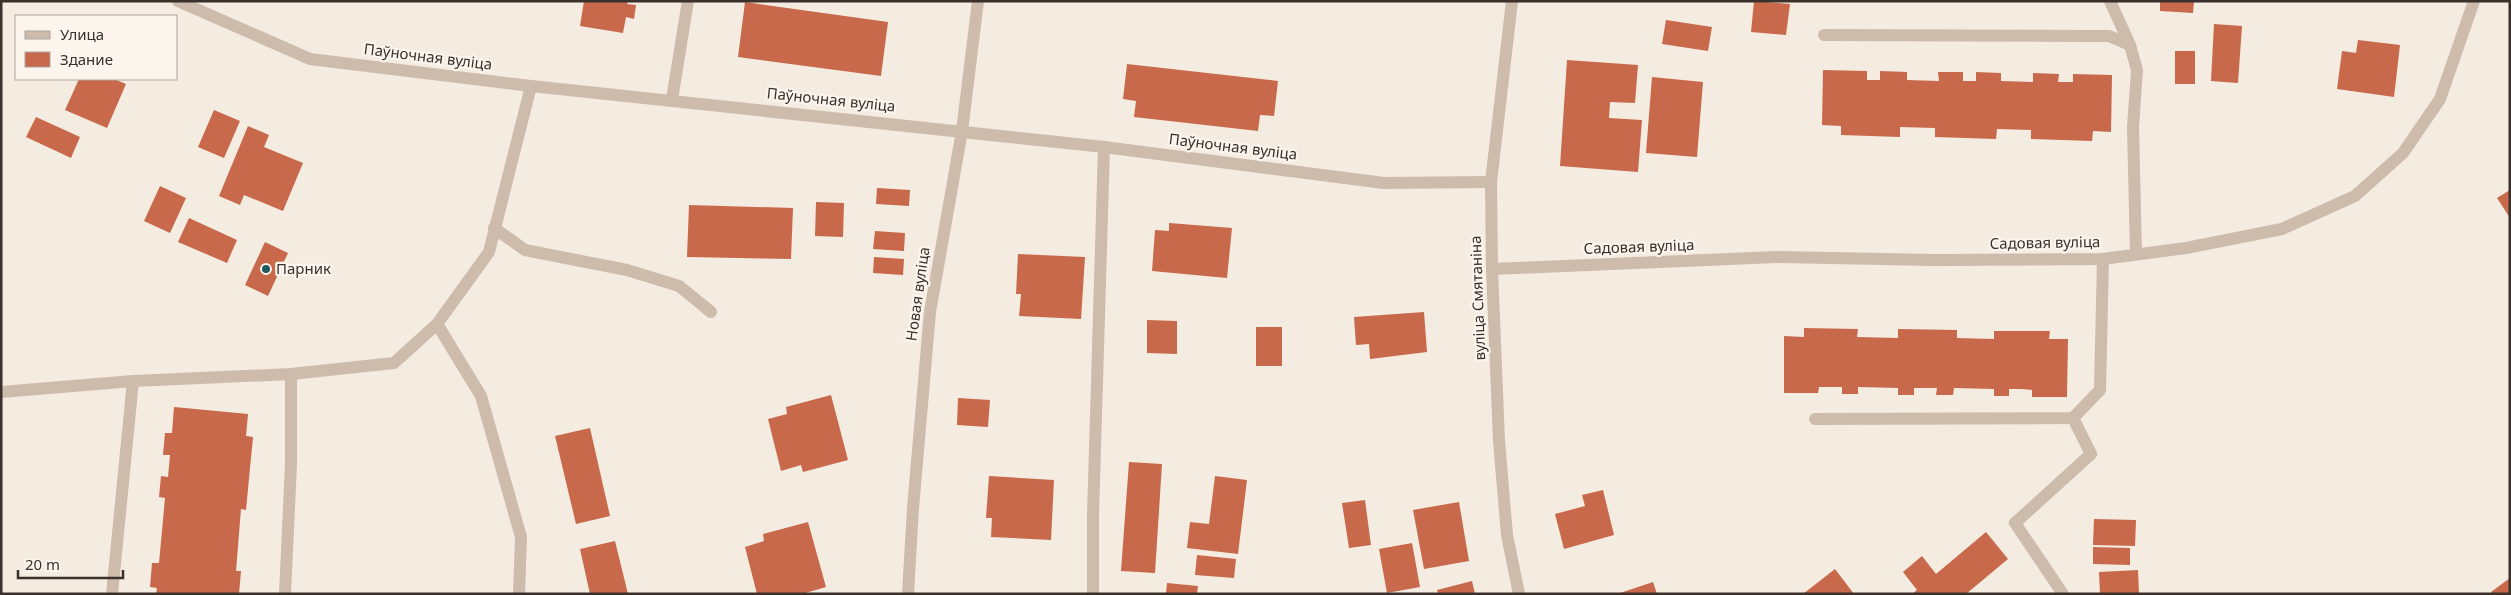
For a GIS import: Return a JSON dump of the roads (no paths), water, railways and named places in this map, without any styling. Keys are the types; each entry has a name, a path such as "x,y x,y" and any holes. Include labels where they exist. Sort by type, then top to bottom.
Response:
{"street":[{"name":"Паўночная вуліца","path":"178,1 310,59 531,86 672,99 1104,147 1384,183 1491,182"},
{"path":"672,99 688,1"},
{"name":"Новая вуліца","path":"908,594 913,508 930,312 962,131 978,1"},
{"name":"вуліца Смятаніна","path":"1512,1 1491,182 1492,269 1499,440 1506,535 1519,594"},
{"path":"2110,1 2130,45 2137,70 2133,127 2136,254"},
{"name":"Садовая вуліца","path":"1492,269 1776,257 1934,260 2103,259 2186,248 2282,230 2355,196 2403,152 2440,99 2474,1"},
{"path":"1824,35 2109,36 2130,45"},
{"path":"1,392 133,381 291,374 394,363 437,324 489,252 531,86"},
{"path":"1093,594 1093,516 1104,147"},
{"path":"494,228 525,250 627,270 679,286 711,312"},
{"path":"1815,419 2073,418 2100,390 2103,259"},
{"path":"437,324 482,396 521,537 519,594"},
{"path":"285,594 291,464 291,374"},
{"path":"112,594 133,381"},
{"path":"2063,594 2015,522 2091,454 2073,418"}],"place":[{"name":"Парник","path":"266,269"}]}
